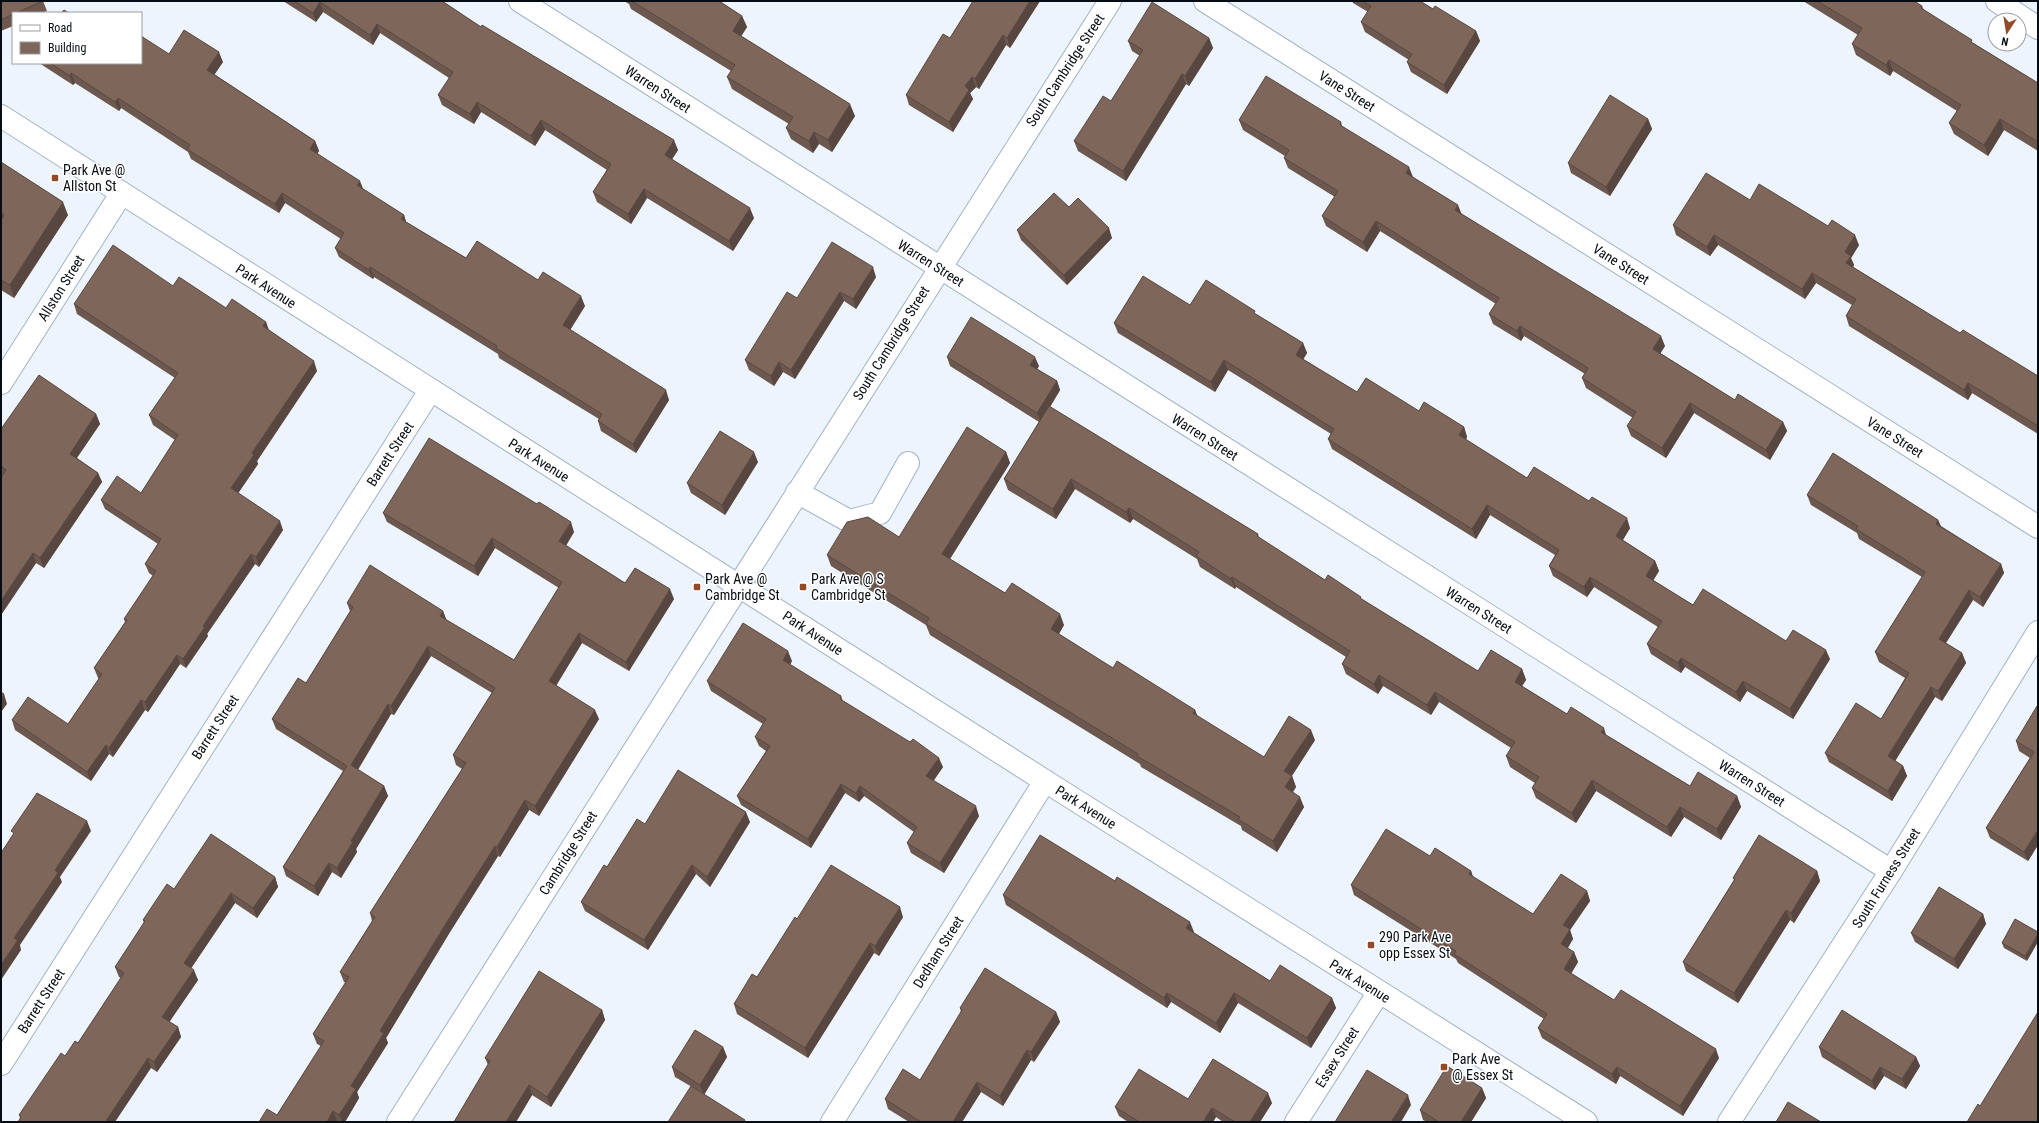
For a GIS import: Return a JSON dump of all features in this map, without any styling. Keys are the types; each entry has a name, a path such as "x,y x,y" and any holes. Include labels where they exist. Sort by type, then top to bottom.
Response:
{"street":[{"name":"Warren Street","path":"520,1 1891,871"},
{"name":"South Cambridge Street","path":"737,585 1110,1"},
{"name":"Vane Street","path":"1205,1 2038,527"},
{"path":"1997,1 2038,28"},
{"name":"Park Avenue","path":"1,116 430,391 1586,1122"},
{"name":"Allston Street","path":"1,383 121,194"},
{"name":"Barrett Street","path":"1,1064 430,391"},
{"path":"797,492 849,521 880,513 908,463"},
{"name":"Cambridge Street","path":"398,1122 737,585"},
{"name":"South Furness Street","path":"1729,1122 1891,871 2038,632"},
{"name":"Dedham Street","path":"832,1122 1045,781"},
{"name":"Essex Street","path":"1296,1122 1379,992"}],"building":[{"path":"1,1 43,1 18,12 12,12 12,14 1,20"},
{"path":"294,1 442,1 481,27 482,25 674,140 665,155 750,208 729,241 644,189 628,214 593,192 611,164 541,120 531,136 477,102 470,114 438,95 453,72 377,24 370,35 320,2 313,13"},
{"path":"632,1 719,1 742,16 733,31 850,104 828,140 814,132 809,141 786,128 793,117 727,77 735,65"},
{"path":"973,1 1030,1 1007,38 1003,35 975,79 972,77 965,86 969,90 949,122 906,95 943,34 950,38"},
{"path":"1362,1 1420,1 1433,9 1435,6 1476,31 1444,85 1407,62 1412,54 1361,22 1371,6"},
{"path":"1817,1 1914,1 1922,6 1921,8 1972,40 1971,42 2038,83 2038,142 2000,119 1984,145 1949,123 1961,105 1889,60 1886,65 1852,44 1862,28"},
{"path":"1152,2 1209,38 1185,76 1182,74 1123,171 1074,141 1103,96 1111,101 1143,50 1128,41"},
{"path":"184,30 219,52 207,70 315,141 310,149 360,181 357,185 404,215 401,219 466,258 477,241 538,280 543,272 581,296 563,325 666,390 633,444 598,421 602,414 496,348 497,346 370,267 369,270 335,248 344,233 282,193 275,204 187,149 190,145 118,98 115,102 71,73 70,76 52,64 142,64 142,37 169,54"},
{"path":"1266,76 1341,122 1340,125 1409,167 1406,173 1458,205 1455,210 1661,336 1653,349 1735,400 1738,394 1783,422 1766,450 1690,403 1662,448 1627,426 1636,412 1582,378 1588,368 1520,326 1517,331 1489,314 1499,298 1376,221 1363,242 1322,216 1338,191 1284,158 1289,150 1239,120"},
{"path":"1610,95 1648,119 1606,187 1568,163"},
{"path":"1,162 63,202 10,285 1,280 1,220 4,215 1,213"},
{"path":"1706,173 1750,200 1759,184 1828,226 1832,220 1855,235 1845,252 1851,256 1846,263 1960,333 1963,330 2038,376 2038,426 1968,383 1964,390 1846,316 1856,299 1812,273 1802,289 1714,235 1707,247 1673,225"},
{"path":"1054,193 1069,207 1078,198 1109,228 1064,275 1017,230"},
{"path":"832,242 873,267 853,299 840,292 791,370 779,362 771,376 745,360 787,292 797,298"},
{"path":"113,245 173,286 179,277 226,308 232,299 266,322 263,326 314,361 252,453 254,455 231,488 280,521 256,557 251,554 183,659 177,655 145,702 141,700 109,748 106,745 87,772 12,720 28,697 68,724 102,674 94,668 127,620 124,619 156,571 145,564 161,539 101,500 117,476 141,493 178,435 149,415 178,373 74,304"},
{"path":"1143,276 1190,305 1206,280 1255,311 1254,313 1303,343 1296,355 1357,392 1366,378 1419,411 1424,402 1464,427 1459,435 1527,478 1534,467 1589,501 1592,497 1627,518 1616,536 1655,561 1646,576 1693,605 1703,589 1786,641 1793,630 1826,650 1790,709 1743,681 1736,692 1681,658 1678,663 1647,644 1662,621 1590,577 1584,587 1549,566 1559,550 1487,505 1472,529 1328,439 1334,429 1224,360 1211,382 1114,323"},
{"path":"971,317 1035,357 1030,365 1057,381 1037,413 947,357"},
{"path":"39,375 96,414 70,454 98,473 40,558 33,553 1,601 1,478 6,470 1,466 1,429"},
{"path":"1049,406 1258,534 1257,536 1325,580 1328,575 1361,597 1360,598 1478,671 1491,650 1522,669 1515,682 1567,714 1571,707 1604,728 1601,732 1690,786 1698,772 1737,796 1717,829 1680,807 1667,827 1592,780 1572,813 1532,788 1539,777 1506,756 1515,742 1435,692 1427,705 1379,675 1374,684 1342,664 1350,651 1232,577 1231,579 1196,556 1199,552 1129,508 1126,512 1071,479 1053,509 1004,479"},
{"path":"967,427 1006,452 942,554 1005,593 1012,583 1060,614 1051,629 1113,668 1117,661 1195,710 1193,713 1264,757 1289,716 1311,730 1284,771 1292,776 1285,787 1300,797 1273,841 1238,819 1240,817 1137,756 1138,754 926,624 929,618 827,555 847,522 868,517 899,537"},
{"path":"720,431 754,452 722,505 687,483"},
{"path":"429,438 537,504 539,502 571,522 559,541 625,583 635,568 670,589 626,662 579,633 549,681 595,710 535,806 525,800 497,847 495,846 380,1031 384,1033 351,1086 356,1089 339,1115 333,1111 327,1122 259,1122 267,1109 277,1115 324,1041 313,1034 349,977 340,972 375,917 370,913 466,763 453,755 495,688 428,646 391,706 388,704 351,765 384,786 351,841 353,842 337,868 329,863 314,886 283,867 347,766 272,719 298,678 306,683 353,607 347,603 370,565 443,611 440,616 514,660 562,582 492,538 474,566 383,513"},
{"path":"1833,453 1938,520 1936,524 2001,564 1980,597 1969,590 1939,639 1962,653 1938,691 1931,687 1888,756 1903,766 1888,791 1825,753 1856,703 1881,719 1909,673 1875,652 1925,572 1856,529 1858,526 1807,495"},
{"path":"743,623 788,651 783,660 841,696 840,699 910,742 913,739 939,758 926,776 976,806 940,863 907,843 917,827 860,786 856,793 841,784 808,839 737,796 770,746 755,737 766,719 707,681"},
{"path":"2037,706 2038,830 2024,852 1986,828 2034,752 2016,741"},
{"path":"678,770 746,812 707,877 692,865 644,940 581,902 604,865 607,867 637,819 645,824"},
{"path":"37,793 87,821 55,870 58,873 14,938 18,940 1,965 1,853 14,833 11,831"},
{"path":"1386,829 1430,856 1435,848 1471,871 1469,874 1533,914 1561,874 1587,891 1563,925 1570,929 1561,944 1574,952 1564,969 1614,1000 1621,990 1716,1049 1680,1106 1617,1067 1612,1074 1538,1028 1547,1014 1454,954 1456,951 1351,885"},
{"path":"211,834 275,877 253,908 231,893 184,963 194,970 162,1017 178,1027 154,1062 148,1058 105,1122 18,1122 21,1117 19,1115 61,1053 65,1056 75,1041 78,1043 124,973 115,967 145,921 143,920 167,884 174,889"},
{"path":"1040,835 1115,881 1117,877 1190,922 1186,928 1270,981 1280,965 1332,998 1307,1038 1234,993 1216,1023 1167,993 1164,998 1003,895"},
{"path":"1759,835 1817,871 1791,913 1786,910 1734,993 1683,962 1735,879 1733,878"},
{"path":"831,865 900,907 875,946 870,943 805,1048 734,1004 752,974 757,977 795,917 797,919"},
{"path":"1939,887 1983,914 1954,959 1911,933"},
{"path":"2015,919 2038,932 2025,956 2002,943"},
{"path":"985,968 1056,1012 1031,1052 1027,1050 1000,1096 977,1082 953,1122 921,1122 885,1099 903,1069 920,1080 962,1010 960,1008"},
{"path":"539,971 602,1010 547,1097 529,1085 506,1122 454,1122 490,1061 485,1058"},
{"path":"1842,1010 1916,1057 1902,1079 1880,1067 1872,1081 1819,1047"},
{"path":"2038,1012 2038,1122 1967,1122 1978,1104 1980,1106"},
{"path":"695,1030 723,1047 700,1085 672,1067"},
{"path":"1213,1059 1268,1093 1250,1122 1235,1122 1212,1108 1203,1122 1138,1122 1115,1107 1139,1069 1188,1099"},
{"path":"1447,1066 1482,1088 1461,1122 1439,1122 1420,1110"},
{"path":"1367,1070 1408,1095 1391,1122 1335,1122"},
{"path":"691,1086 745,1120 744,1122 668,1122"},
{"path":"1788,1102 1821,1122 1776,1122"}],"place":[{"name":"Park Ave @ Allston St","path":"55,178"},
{"name":"Park Ave @ Cambridge St","path":"697,587"},
{"name":"Park Ave @ S Cambridge St","path":"803,587"},
{"name":"290 Park Ave opp Essex St","path":"1371,945"},
{"name":"Park Ave @ Essex St","path":"1444,1067"}]}
